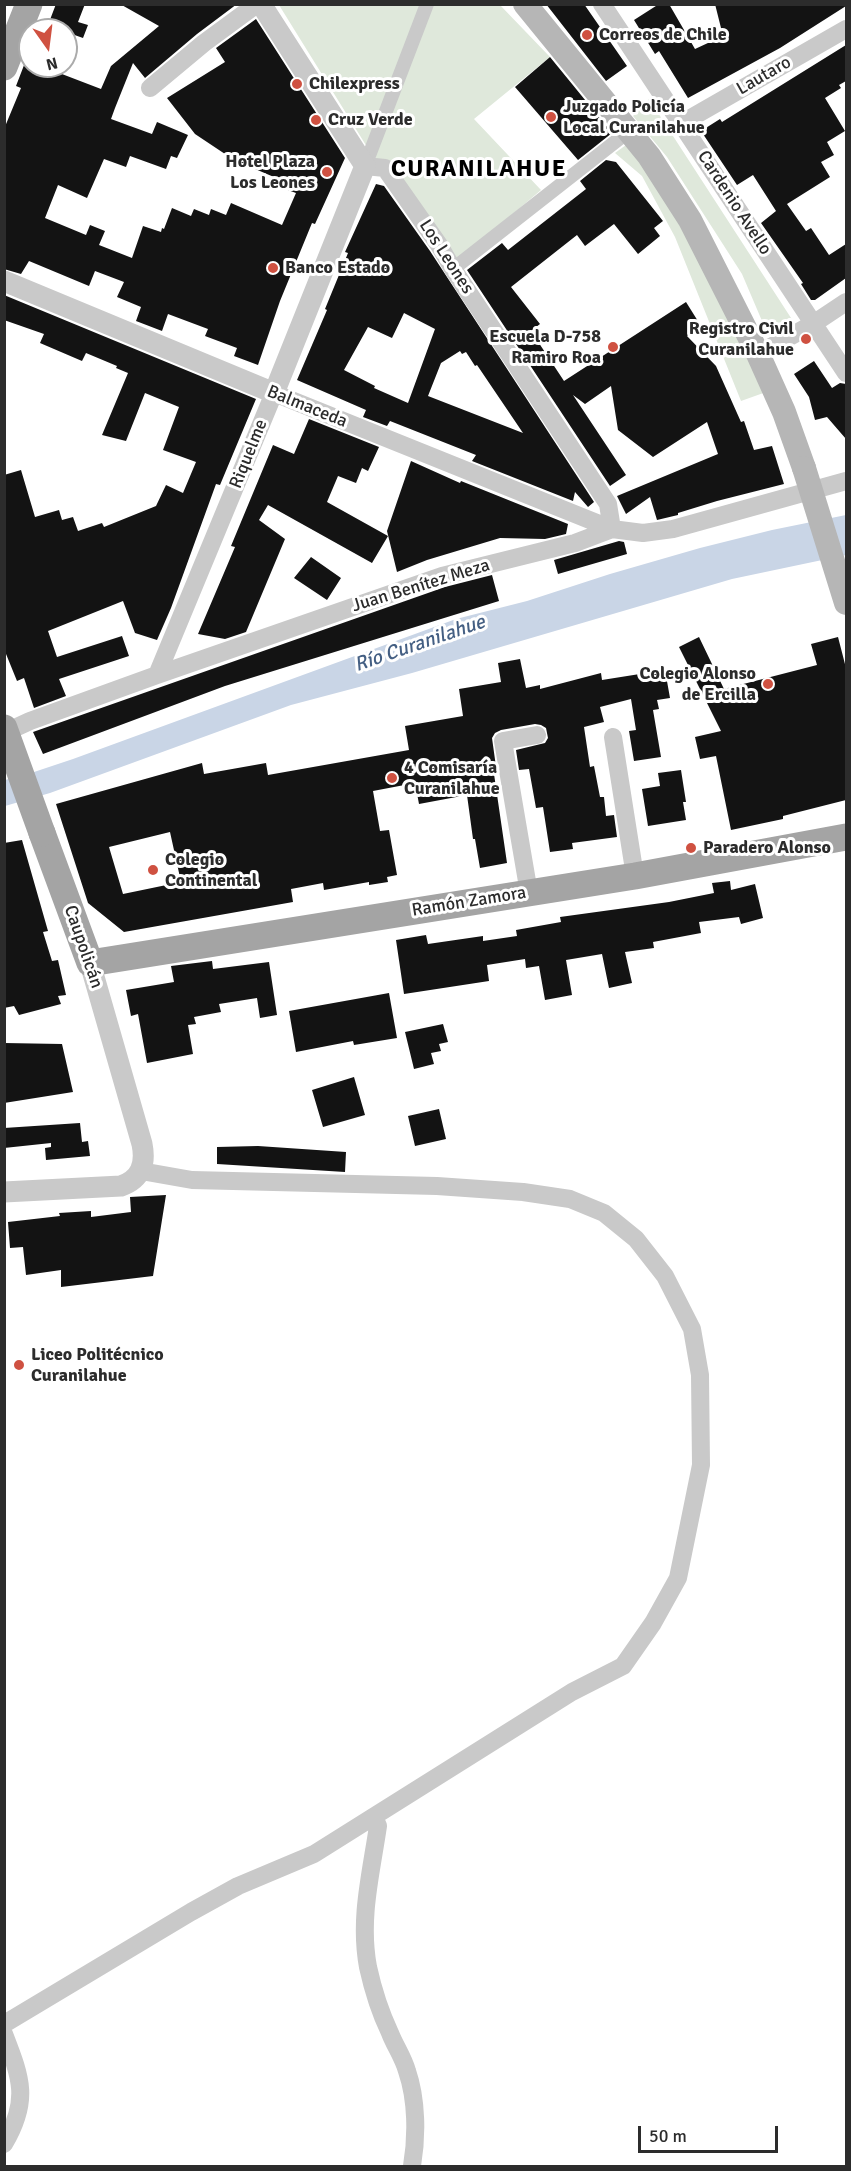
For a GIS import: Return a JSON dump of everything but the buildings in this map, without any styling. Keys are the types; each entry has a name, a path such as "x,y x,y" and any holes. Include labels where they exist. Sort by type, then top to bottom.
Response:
{"main road":[{"path":"4,67 29,4"},
{"path":"525,4 630,131 690,220 758,354 784,412 846,603"},
{"name":"Caupolicán","path":"4,728 90,963"},
{"name":"Ramón Zamora","path":"90,963 635,876 846,837"}],"street":[{"path":"150,88 204,43 259,4 364,166"},
{"path":"364,166 427,4"},
{"name":"Cardenio Avello","path":"602,4 846,373"},
{"name":"Lautaro","path":"682,123 846,29"},
{"path":"453,269 630,131"},
{"name":"Los Leones","path":"364,166 385,168 440,245 453,269 608,504 612,529"},
{"name":"Riquelme","path":"158,675 364,166"},
{"name":"Balmaceda","path":"4,281 612,529"},
{"path":"758,354 813,324 846,302"},
{"name":"Juan Benítez Meza","path":"4,733 30,721 158,675 442,576 575,543 612,529 643,533 673,529 846,481"},
{"path":"529,893 503,741 537,735"},
{"path":"613,737 635,876"},
{"name":"Caupolicán","path":"90,963 142,1144 144,1163 141,1171"},
{"path":"4,1192 121,1186 129,1183 141,1171 192,1180 437,1186 523,1192 570,1199 604,1213 636,1239 665,1276 692,1329 700,1375 701,1465 678,1578 653,1623 623,1666 572,1692 314,1854 238,1886 4,2024"},
{"path":"374,1817 378,1826 366,1896 365,1942 368,1966 381,2013 402,2057 411,2086 415,2146 412,2166"},
{"path":"4,2034 20,2073 21,2085 18,2116 4,2145"}],"shaded area":[{"path":"279,5 500,5 550,57 474,119 541,190 453,265 393,171 372,155"},
{"path":"649,99 793,321 768,335 742,274 667,157 633,116"},
{"path":"637,137 769,391 741,401 675,237 642,176 615,153"}],"water":[{"name":"Río Curanilahue","path":"846,515 846,555 732,579 412,673 291,705 50,793 5,806 5,780 73,759 456,619 527,601 700,548"}],"place":[{"name":"Correos de Chile","path":"587,35"},
{"name":"Chilexpress","path":"297,84"},
{"name":"Juzgado Policía Local Curanilahue","path":"551,117"},
{"name":"Cruz Verde","path":"316,120"},
{"name":"Hotel Plaza Los Leones","path":"327,172"},
{"name":"Banco Estado","path":"273,268"},
{"name":"Registro Civil Curanilahue","path":"806,339"},
{"name":"Escuela D-758 Ramiro Roa","path":"613,347"},
{"name":"Colegio Alonso de Ercilla","path":"768,684"},
{"name":"4 Comisaría Curanilahue","path":"392,778"},
{"name":"Paradero Alonso","path":"691,848"},
{"name":"Colegio Continental","path":"153,870"},
{"name":"Liceo Politécnico Curanilahue","path":"19,1365"}],"district":[{"name":"CURANILAHUE","path":"479,170"}]}
